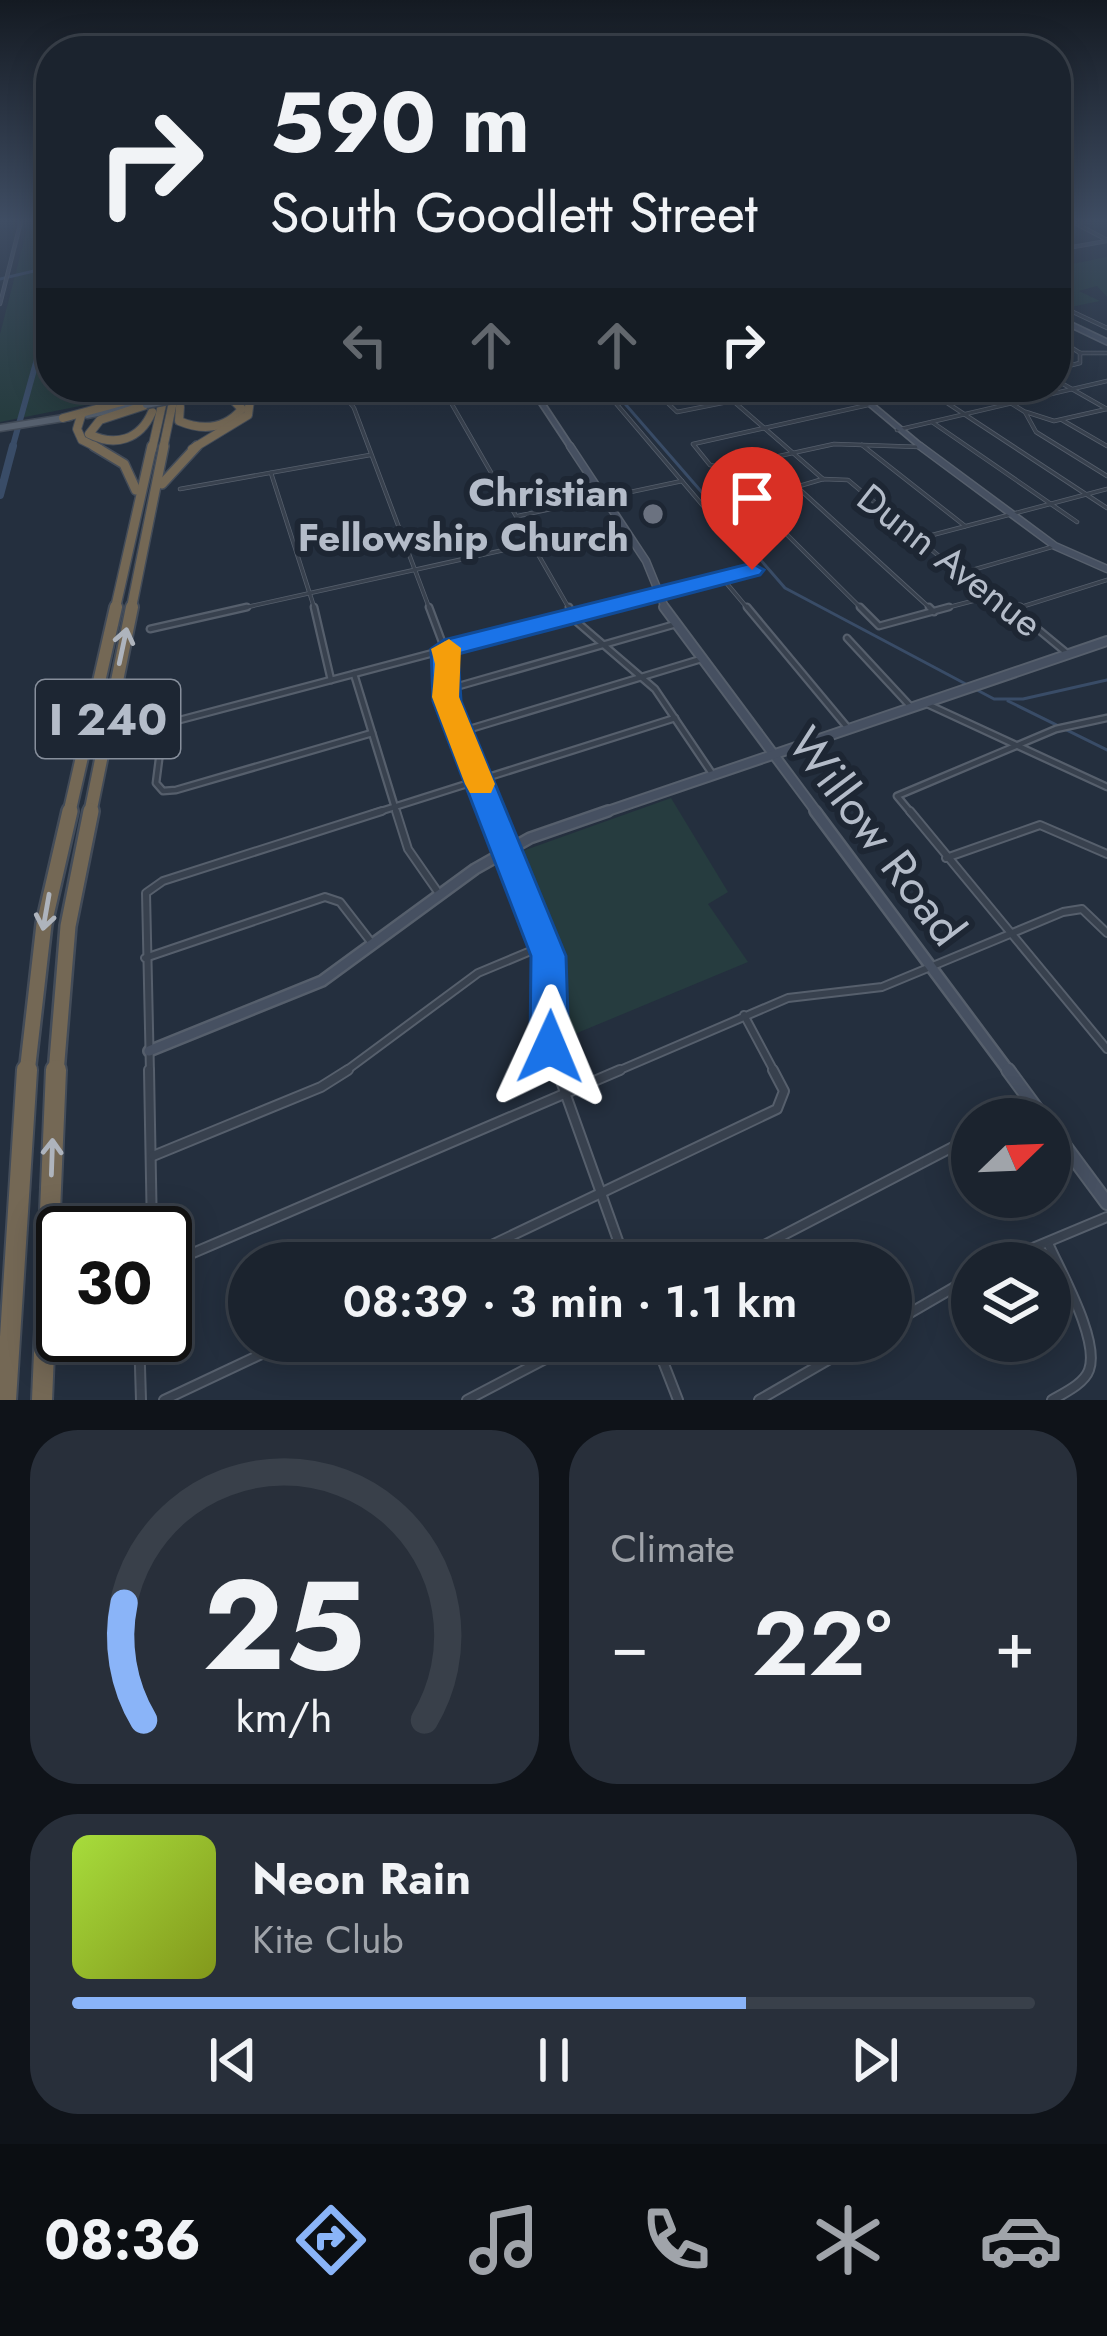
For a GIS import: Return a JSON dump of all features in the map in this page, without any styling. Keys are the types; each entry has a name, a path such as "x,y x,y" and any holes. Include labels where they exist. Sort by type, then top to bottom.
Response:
{"highway":[{"path":"57,419 122,402"},
{"path":"146,405 104,418 89,434 114,442 141,433 157,402"},
{"name":"I 240","path":"42,1400 66,942 160,402"},
{"path":"182,402 178,417 186,425 219,425 242,409 233,402"},
{"name":"I 240","path":"6,1400 38,961 57,858 144,510 182,402"},
{"path":"144,510 176,462 245,418 251,402"},
{"path":"57,419 79,420 84,442 129,466 144,510"}],"main road":[{"path":"1071,324 1107,342"},
{"path":"79,420 155,402"},
{"name":"Willow Road","path":"541,402 646,561 656,593 676,624 1029,1098"},
{"path":"871,403 898,430 1055,546 1107,569"},
{"path":"0,428 57,419"},
{"path":"149,1051 289,998 374,946 507,850 1107,640"},
{"path":"1071,1154 1107,1203"}],"street":[{"path":"1071,311 1107,328"},
{"path":"1071,347 1080,353 1107,353"},
{"path":"1071,365 1080,363 1080,353"},
{"path":"1072,389 1107,381"},
{"path":"1072,389 1107,409"},
{"path":"349,402 444,649 448,664 445,690 460,732 545,945 551,975 550,1047 618,1242"},
{"path":"450,402 572,614 602,646 642,677 712,775"},
{"path":"372,733 176,790 162,790 156,779 162,736 173,723 757,568 615,402"},
{"path":"667,402 677,412 728,402"},
{"name":"Dunn Avenue","path":"734,402 824,479 848,480 988,597 1015,609 1068,654"},
{"path":"876,402 693,444 716,467 834,444 920,447"},
{"path":"946,402 1107,508"},
{"path":"1009,402 1046,420 1107,409"},
{"path":"898,430 1020,402"},
{"path":"1025,412 1036,432 1107,476"},
{"path":"1062,420 1107,446"},
{"path":"932,422 1077,522"},
{"path":"1096,440 1107,437"},
{"path":"862,445 965,526"},
{"path":"180,489 370,455"},
{"path":"271,472 311,592 331,680"},
{"path":"824,479 752,500 879,626 988,597"},
{"path":"514,517 682,482"},
{"path":"796,486 935,613"},
{"path":"919,539 1107,489"},
{"path":"150,629 531,544"},
{"path":"959,574 1055,546"},
{"path":"723,579 848,728"},
{"path":"1015,609 1107,580"},
{"path":"445,690 676,624"},
{"path":"847,638 911,707"},
{"path":"460,732 701,659"},
{"path":"354,674 411,856 440,895"},
{"path":"926,703 1107,787"},
{"path":"152,1206 146,893 163,881 675,718"},
{"path":"1107,718 1064,726 1015,744 897,796 1107,1049"},
{"path":"946,858 1040,825 1107,854"},
{"path":"145,958 325,897 340,902 374,946"},
{"path":"192,1253 744,1015 806,993 882,987 1010,932 1082,909 1107,933"},
{"path":"153,1156 321,1087 381,1049 472,977 545,945"},
{"path":"499,1242 780,1106 784,1097 780,1082 744,1015"},
{"path":"770,1242 951,1148"},
{"path":"1052,1242 1070,1238 1107,1217"},
{"path":"912,1312 951,1289"},
{"path":"1052,1400 1081,1381 1091,1359 1071,1298"},
{"path":"140,1362 142,1400"},
{"path":"164,1400 245,1362"},
{"path":"467,1400 540,1362"},
{"path":"664,1362 678,1400"},
{"path":"759,1400 825,1362"}],"green space":[{"path":"12,286 36,286 36,402 100,402 0,422 0,334"},
{"path":"1071,286 1096,286 1079,291 1100,301 1071,307"},
{"path":"671,798 728,892 708,904 748,962 558,1041 561,958 517,853"}],"waterway":[{"path":"12,449 36,363"},
{"path":"623,402 785,588 994,699 1023,699 1107,680"},
{"path":"0,495 13,446"},
{"path":"1008,701 1107,750"}],"slow traffic":[{"path":"449,648 444,649 446,697 480,784"}],"place":[{"name":"Christian Fellowship Church","path":"653,514"}],"route":[{"path":"550,1047 548,956 447,701 444,649 752,570"}]}
